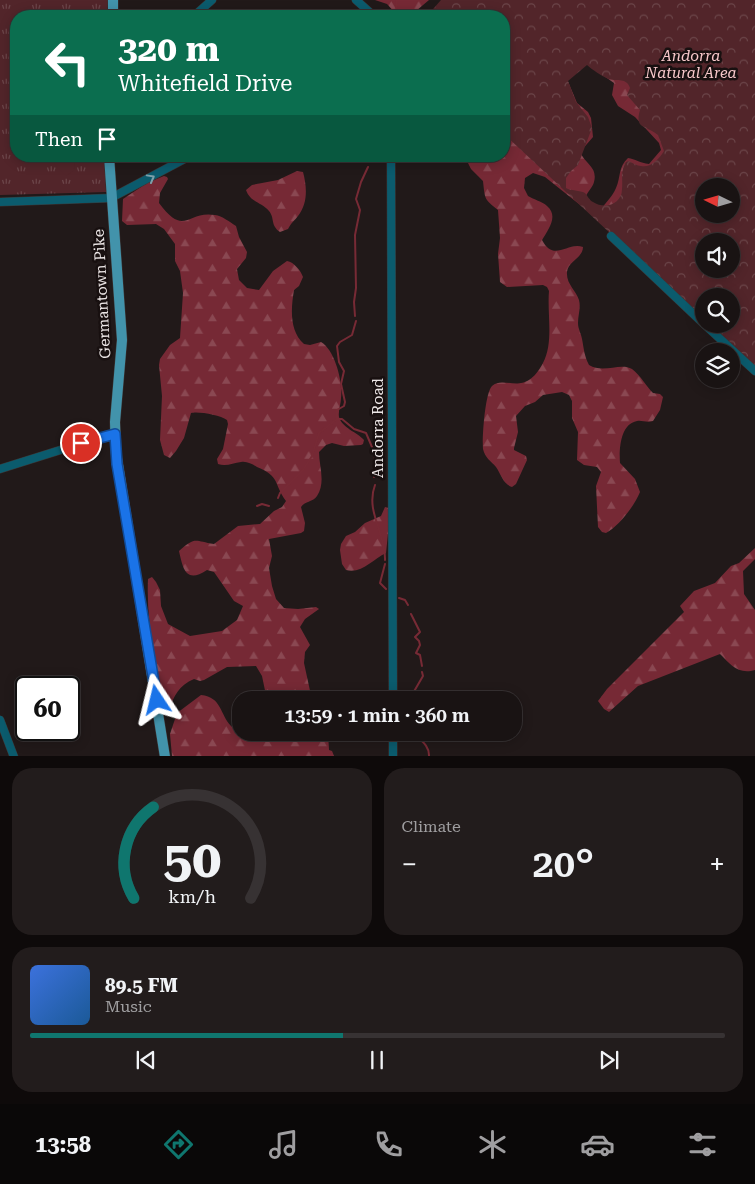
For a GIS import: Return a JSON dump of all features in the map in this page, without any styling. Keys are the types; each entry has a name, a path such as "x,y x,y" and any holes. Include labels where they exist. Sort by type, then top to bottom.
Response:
{"main road":[{"name":"Germantown Pike","path":"108,162 122,340 115,434 117,464 165,756"}],"street":[{"path":"201,10 212,0"},
{"path":"356,0 367,10"},
{"path":"0,202 111,198 179,162"},
{"name":"Andorra Road","path":"391,162 393,691"},
{"path":"611,236 695,315"},
{"path":"714,333 755,371"},
{"path":"0,469 115,434"},
{"path":"0,720 14,756"},
{"path":"393,741 393,756"}],"green space":[{"path":"0,0 108,0 107,10 10,10 10,162 104,162 106,192 0,195"},
{"path":"375,0 429,0 417,10 392,10 387,4"},
{"name":"Andorra Natural Area","path":"441,0 755,0 755,369 740,355 740,343 727,343 717,333 740,333 740,288 695,288 695,313 510,140 510,10 432,10","holes":["587,65 606,78 626,82 630,88 627,95 640,110 640,124 658,135 664,151 657,160 648,166 636,165 629,161 626,162 622,172 621,194 619,198 612,204 603,205 590,200 581,191 566,188 566,178 578,165 592,128 588,117 576,102 568,81"]},
{"name":"Andorra Natural Area","path":"755,0 740,185 740,178 695,178 695,223 737,223 736,233 695,233 695,278 732,278 732,288 695,289 589,212 545,177 533,173 525,178 524,188 528,196 545,204 552,214 551,223 542,240 547,247 556,251 577,246 583,247 581,254 568,268 567,276 579,300 578,325 589,365 600,368 627,367 632,369 653,393 660,394 663,397 660,410 653,421 631,423 624,432 620,445 620,463 635,479 640,492 626,515 606,533 602,532 598,527 596,486 601,472 597,467 584,465 577,460 578,432 572,418 572,401 569,395 562,392 543,395 535,402 525,406 516,416 518,432 514,450 526,456 527,460 516,484 512,487 504,481 484,452 484,416 492,386 503,382 515,384 529,380 536,374 543,363 549,337 549,291 543,285 507,287 500,282 498,210 488,201 483,181 471,169 468,163 510,162 510,62 567,79 577,103 588,112 591,118 593,137 580,152 593,169 595,177 586,196 589,203 602,208 618,184 621,169 628,158 649,164 661,150 659,143 635,117 618,106 612,95 614,83 588,65 510,20 510,12"},
{"path":"54,162 74,162 75,166 73,171 66,176"},
{"path":"297,171 303,172 306,189 304,206 288,229 280,232 275,227 269,211 253,200 246,190 252,185 278,180"},
{"path":"164,176 167,177 168,179 160,193 159,203 175,219 181,221 206,214 215,215 236,226 239,237 247,252 246,258 237,269 239,280 247,288 259,290 273,271 287,261 299,270 303,277 299,286 294,290 292,304 293,326 299,339 304,344 310,345 321,342 330,352 337,367 341,384 339,417 346,427 364,440 361,445 344,446 332,443 326,445 319,452 320,491 315,498 301,507 305,523 304,531 269,539 272,556 269,568 276,599 284,608 316,607 319,609 305,619 300,627 310,645 305,652 304,663 310,691 265,691 262,676 256,666 227,667 204,680 194,679 184,684 175,696 169,710 165,710 150,628 148,579 152,577 160,590 161,606 168,624 190,636 222,631 237,620 243,606 234,601 214,572 207,570 200,574 190,575 184,569 179,551 192,541 214,544 238,526 260,524 274,511 282,507 286,501 276,481 265,471 245,462 227,465 218,464 217,459 223,449 228,424 227,420 204,413 191,413 184,438 176,451 170,458 164,455 160,440 162,396 159,365 160,359 170,345 180,338 183,293 180,271 175,261 175,244 164,229 156,224 127,225 122,221 123,199 147,183"},
{"path":"385,507 389,508 386,553 362,568 352,571 346,570 342,564 341,544 346,536 355,532 365,523 381,516"},
{"path":"755,548 755,559 743,571 744,594 755,610 755,670 739,670 720,654 638,686 609,712 604,709 598,701 607,689 684,612 680,606 694,591 715,583 731,566 739,563"},
{"path":"201,695 208,696 217,703 227,722 232,727 232,741 328,741 329,750 332,751 334,756 172,756 170,734 177,713"}],"waterway":[{"path":"396,10 397,0"},
{"path":"355,316 355,235 360,210 356,199 368,167"},
{"path":"356,321 352,335 337,346 339,362 344,371 341,384 345,402 344,406 337,410 337,419 342,419 354,429 366,433 375,454 374,477"},
{"path":"278,498 280,493 303,470 312,456 319,433 337,419"},
{"path":"375,485 372,504 385,560"},
{"path":"257,506 262,504 269,506"},
{"path":"385,564 380,583 386,589"},
{"path":"399,598 405,600 408,605"},
{"path":"411,614 420,632 415,637 420,645 416,653 420,655 422,666"},
{"path":"414,691 423,676 422,672"},
{"path":"422,741 428,749 429,756"}],"route":[{"path":"81,443 115,434 117,464 157,700"}]}
